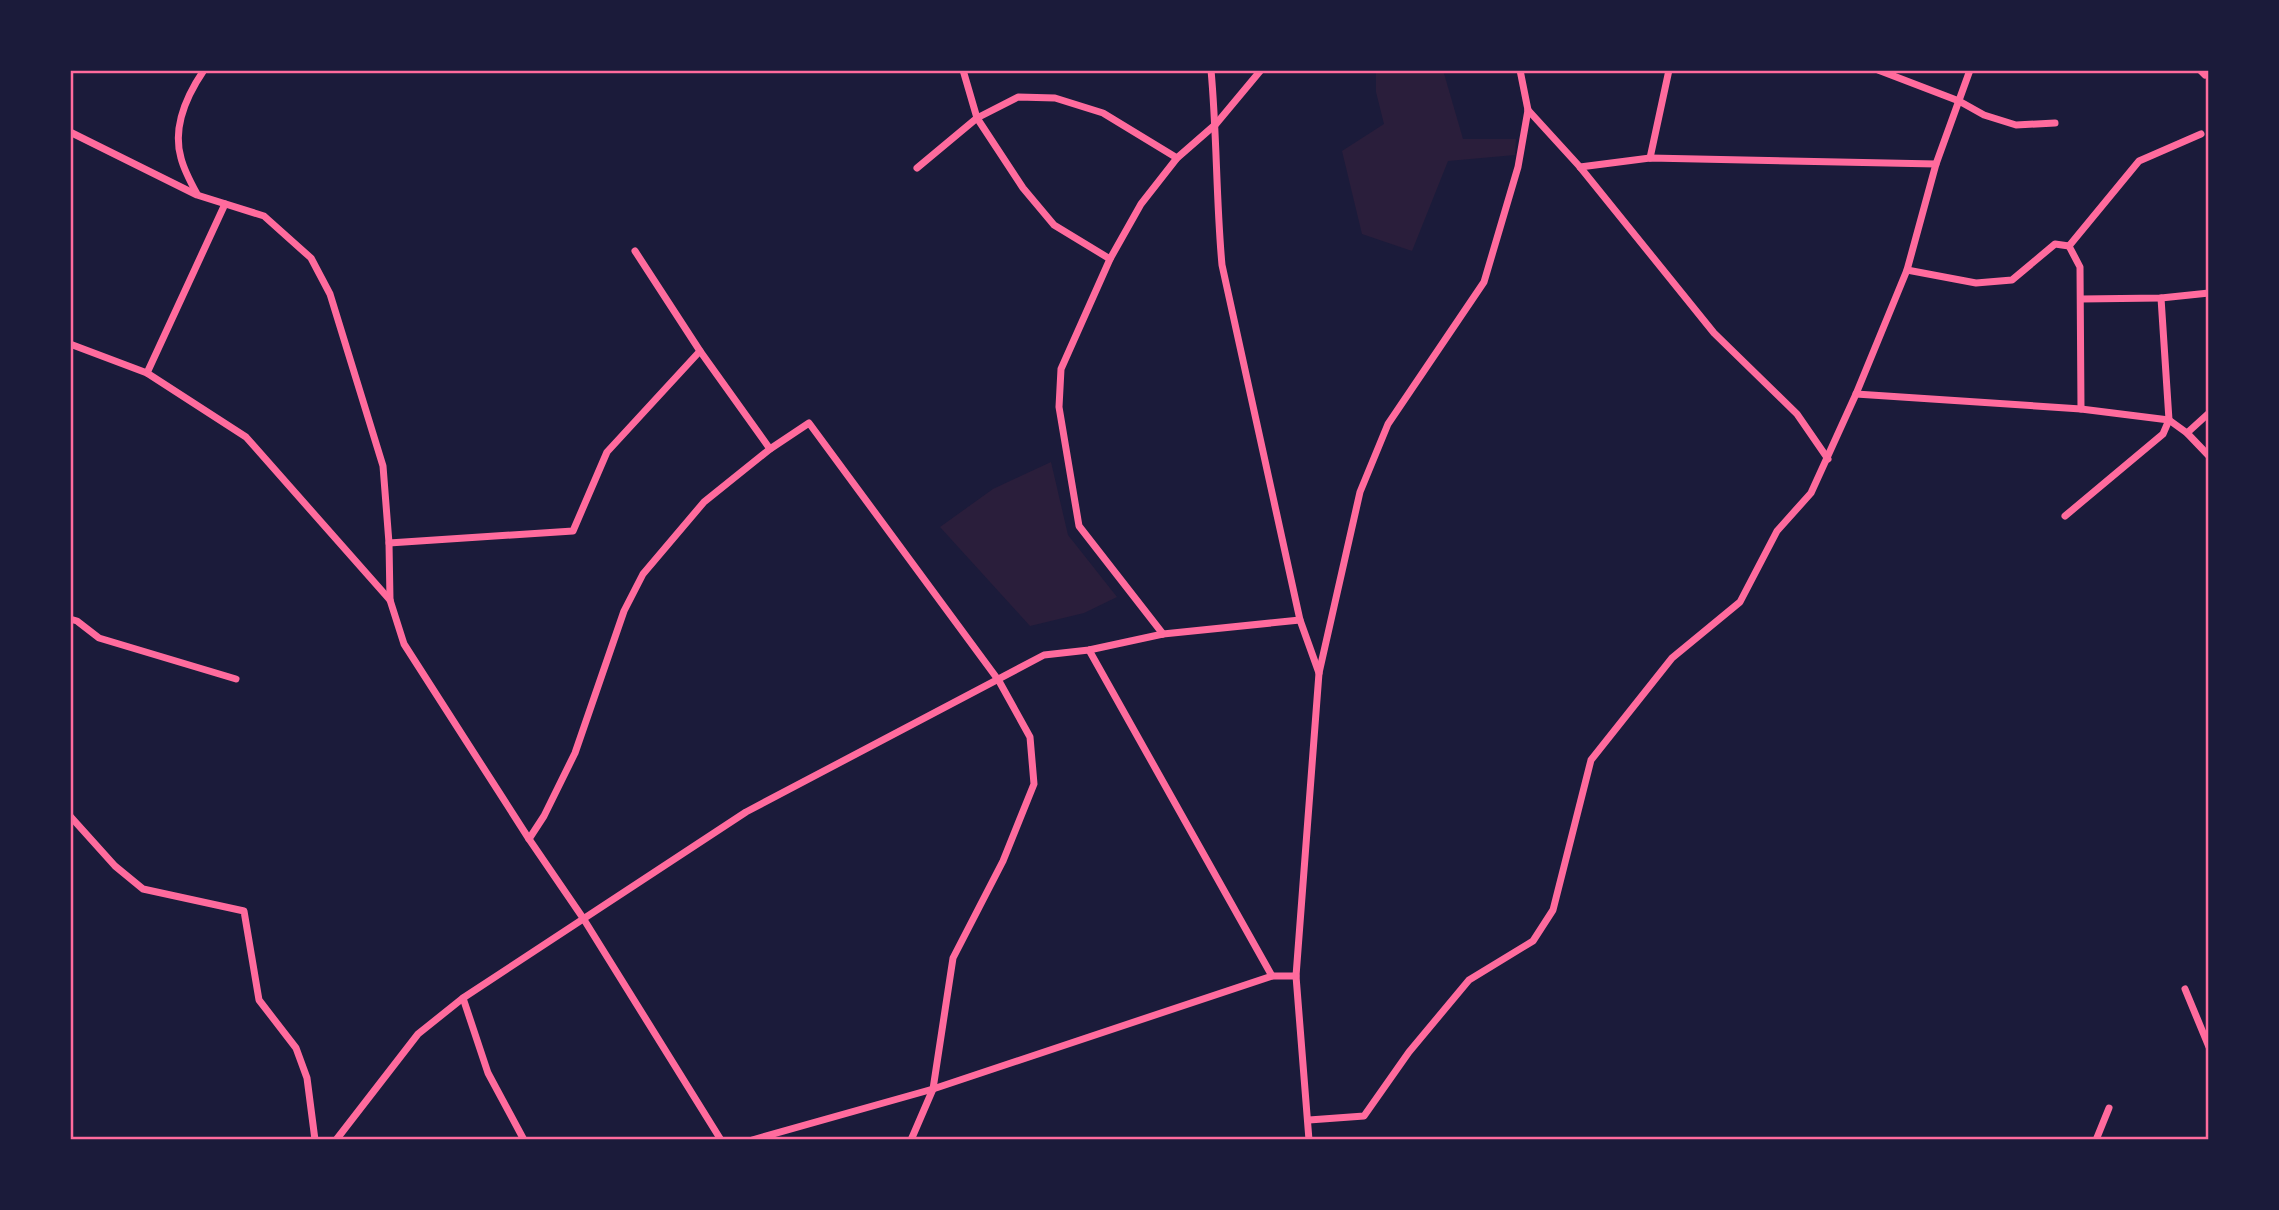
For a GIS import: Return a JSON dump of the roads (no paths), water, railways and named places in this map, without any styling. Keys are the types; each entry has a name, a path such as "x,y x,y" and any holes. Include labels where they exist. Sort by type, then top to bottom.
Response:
{"street":[{"path":"197,195 180,157 179,127 189,92 204,70"},
{"path":"963,70 977,118 1023,188 1054,225 1110,259"},
{"path":"1211,70 1222,265 1300,620 1319,673"},
{"path":"1163,634 1079,526 1059,407 1061,369 1110,259 1141,204 1177,158 1216,124 1261,70"},
{"path":"1310,1140 1296,976 1319,673 1360,492 1388,424 1484,282 1518,167 1528,110 1520,70"},
{"path":"1650,158 1669,70"},
{"path":"1878,70 1959,101 1984,115 2016,125 2055,123"},
{"path":"1308,1120 1364,1116 1409,1052 1469,980 1532,941 1553,910 1591,760 1672,659 1740,601 1777,531 1811,494 1907,270 1936,164 1970,70"},
{"path":"917,169 977,118 1018,97 1055,98 1103,113 1177,158"},
{"path":"1528,110 1580,167 1714,333 1797,414 1828,459"},
{"path":"70,132 197,195 264,216 311,258 330,294 383,466 390,600 404,644 583,918 721,1140"},
{"path":"2069,246 2139,161 2202,134"},
{"path":"1580,167 1650,158 1936,164"},
{"path":"146,373 225,204"},
{"path":"1907,270 1976,282 2012,281 2054,244 2069,246"},
{"path":"2069,246 2080,267 2081,409"},
{"path":"635,251 700,352 770,449"},
{"path":"2081,299 2161,298 2209,293"},
{"path":"2065,516 2163,434 2169,420 2161,298"},
{"path":"70,344 146,373 246,438 390,600"},
{"path":"389,543 573,531 607,452 700,352"},
{"path":"1856,394 2081,409 2169,420 2187,433 2209,456"},
{"path":"2187,433 2209,413"},
{"path":"529,839 544,816 575,753 624,611 643,574 704,502 770,449 809,424 999,681 1030,737 1034,785 1003,861 954,958 933,1089 911,1140"},
{"path":"70,619 77,621 99,638 236,679"},
{"path":"336,1140 418,1034 463,998 746,812 1044,655 1089,650 1163,634 1300,620"},
{"path":"1089,650 1272,976"},
{"path":"70,816 116,866 143,889 244,911 259,1000 296,1048 307,1078 315,1140"},
{"path":"752,1140 933,1089 1272,976 1296,976"},
{"path":"2185,989 2209,1047"},
{"path":"463,998 488,1073 524,1140"},
{"path":"2096,1140 2109,1108"}]}
